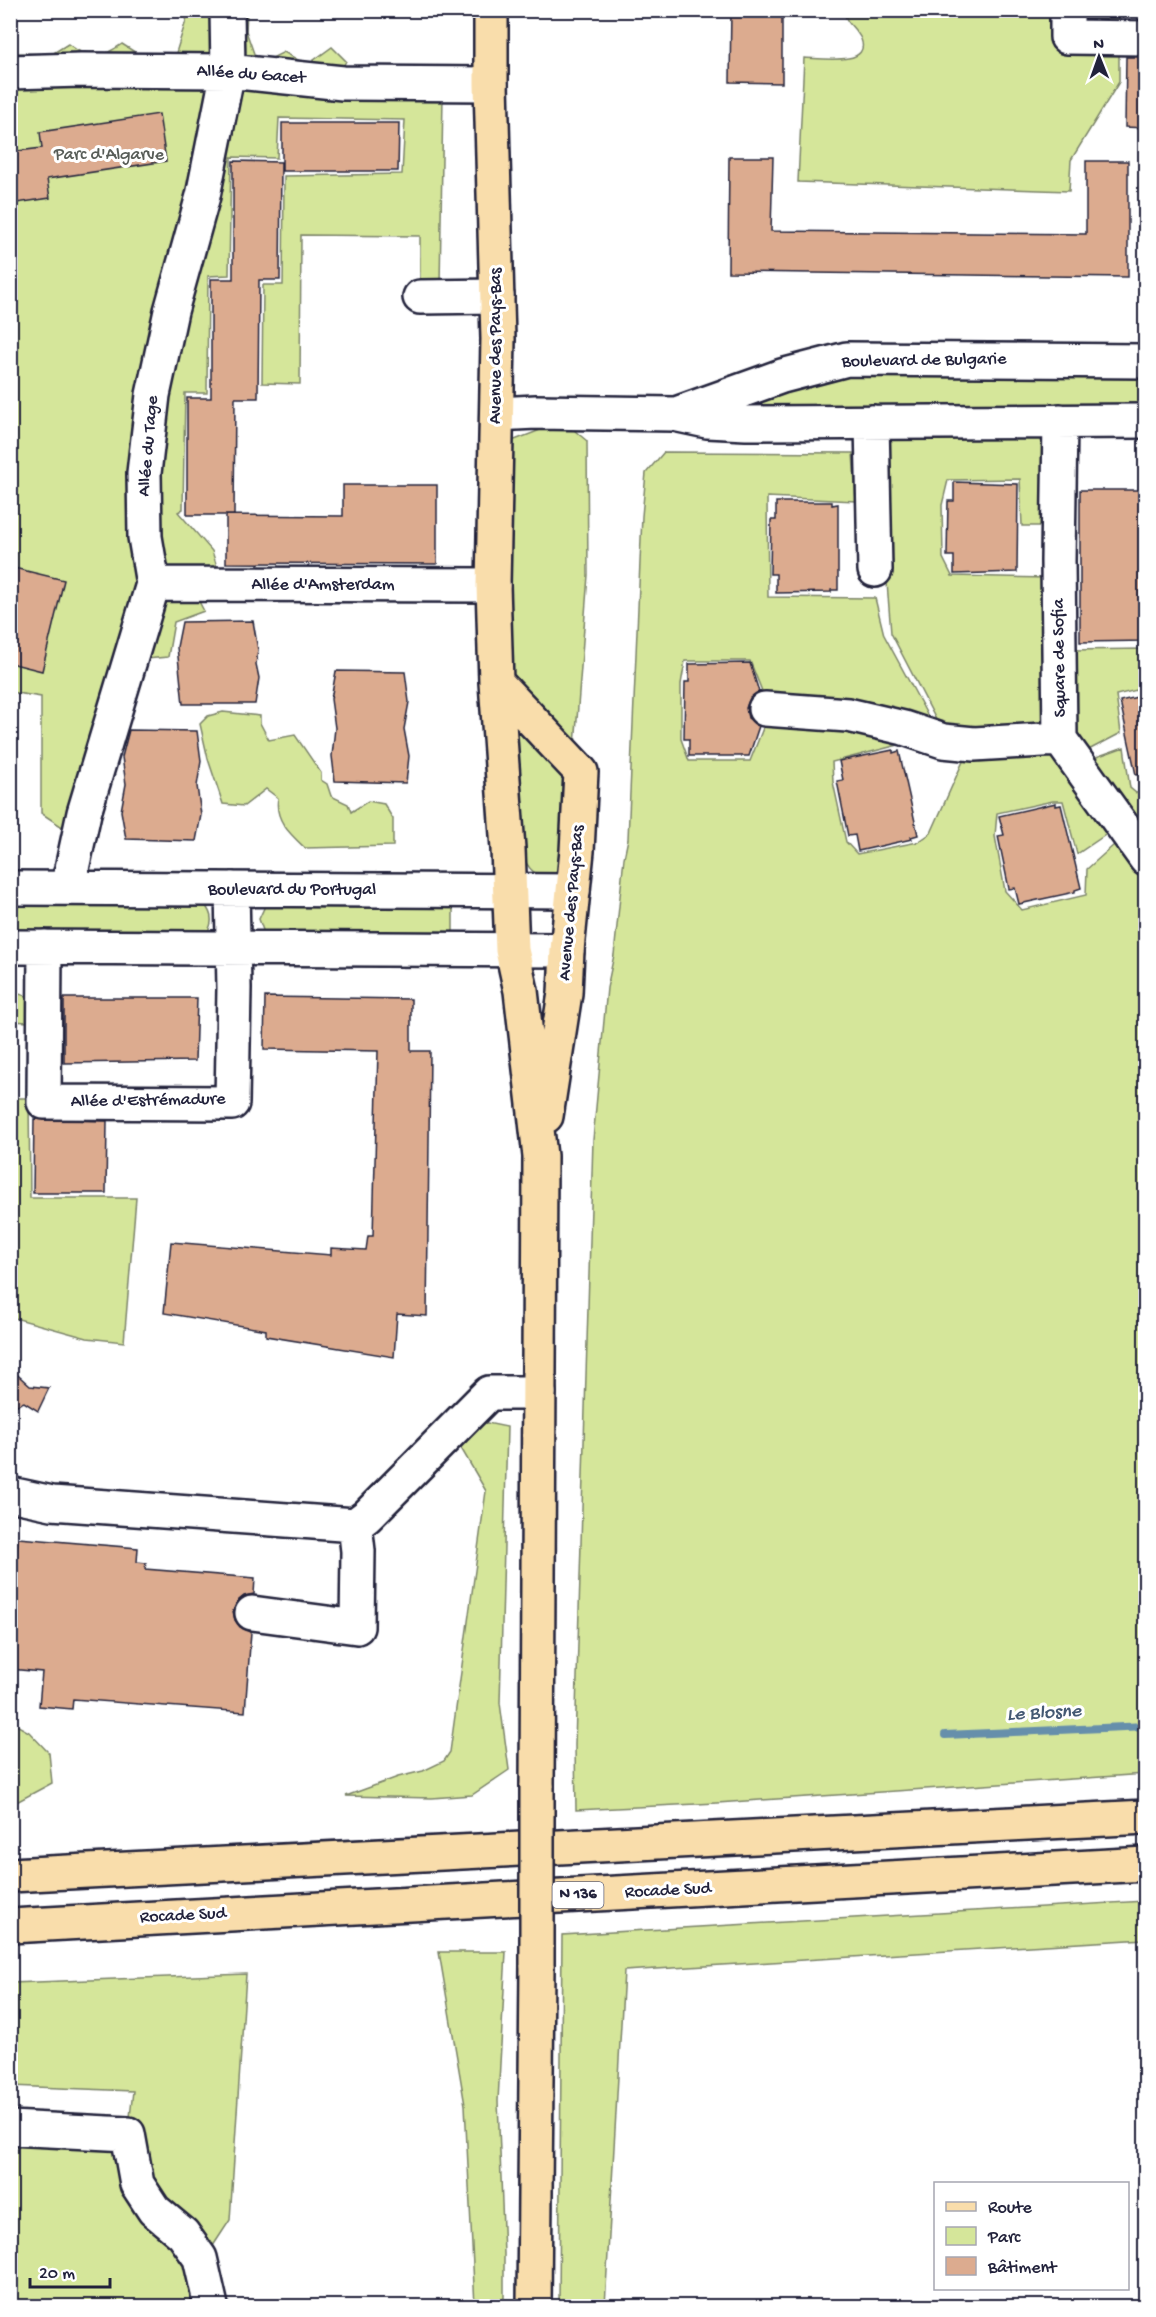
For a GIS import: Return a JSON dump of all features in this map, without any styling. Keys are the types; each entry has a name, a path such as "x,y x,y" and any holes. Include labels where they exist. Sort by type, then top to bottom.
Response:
{"main road":[{"name":"Avenue des Pays-Bas","path":"491,10 497,296 493,585 496,682 511,891 512,950 521,990 540,1156 534,2307"},
{"name":"Avenue des Pays-Bas","path":"496,682 581,772 564,999 540,1156"},
{"path":"10,1875 1146,1817"},
{"name":"Rocade Sud","path":"10,1926 1146,1864"}],"street":[{"name":"Allée du Tage","path":"65,888 71,873 84,813 153,584 145,537 144,472 153,394 171,311 203,196 228,71 227,10"},
{"path":"1067,24 1146,38"},
{"name":"Allée du Gacet","path":"10,72 228,71 343,83 491,84"},
{"path":"420,297 497,296"},
{"name":"Boulevard de Bulgarie","path":"674,414 782,376 847,359 1146,361"},
{"name":"Boulevard de Bulgarie","path":"497,414 536,412 674,414 707,421 736,423 1146,421"},
{"name":"Square de Sofia","path":"765,709 858,717 904,728 943,741 974,744 1060,739 1058,561 1060,421"},
{"path":"872,422 875,570"},
{"name":"Allée d'Amsterdam","path":"153,584 493,585"},
{"path":"1060,739 1146,859"},
{"name":"Boulevard du Portugal","path":"10,888 573,891"},
{"name":"Allée d'Estrémadure","path":"45,947 44,1102 232,1103 232,889"},
{"path":"10,947 567,950"},
{"path":"10,1494 52,1503 355,1525 368,1516 489,1393 538,1393"},
{"path":"252,1613 357,1627 358,1551 355,1525"},
{"path":"10,2128 128,2134 137,2184 154,2210 183,2234 200,2258 211,2307"}],"green space":[{"name":"Parc d'Algarve","path":"189,11 247,11 246,31 258,65 284,52 307,65 332,47 346,61 327,97 443,94 440,286 420,286 420,236 301,235 300,384 262,383 263,285 283,285 284,176 402,174 405,120 279,118 277,158 231,157 229,275 208,276 207,393 185,393 183,509 178,512 212,551 217,567 194,592 204,611 174,622 168,657 123,661 70,832 41,813 41,697 11,692 11,53 52,54 68,44 83,53 95,56 107,53 122,44 141,56 175,56"},
{"path":"844,11 1119,11 1119,82 1071,160 1069,191 798,182 804,58 842,59 859,54 862,48 861,39 846,19"},
{"path":"1145,371 1145,410 736,413 727,404 818,375"},
{"path":"569,426 587,441 588,575 566,864 559,874 542,875 530,869 524,858 506,571 512,441 548,427"},
{"path":"883,431 1049,433 1051,526 1022,526 1020,479 948,480 942,505 943,558 952,576 1048,578 1056,730 1114,829 1077,854 1063,801 997,813 995,836 1005,891 1022,910 1086,895 1087,869 1123,837 1145,866 1145,1774 717,1803 576,1810 575,1745 593,1140 607,988 614,955 628,839 642,516 646,473 664,452 853,453 856,501 767,497 768,597 875,598 884,635 937,733 768,706 750,661 685,661 681,684 681,739 689,761 750,761 769,713 902,735 898,745 832,762 833,782 846,842 857,854 918,842 931,833 964,759 943,733 891,633 881,507"},
{"path":"1145,649 1145,688 1116,695 1121,733 1079,755 1071,708 1070,650"},
{"path":"223,712 260,716 260,723 269,740 295,735 321,773 321,780 327,784 331,796 348,804 351,812 368,801 384,804 393,819 393,846 305,848 284,826 278,813 278,798 266,789 244,806 223,804 208,759 200,724 208,716"},
{"path":"1124,747 1130,788 1136,793 1145,791 1145,846 1088,760"},
{"path":"11,899 204,904 209,911 211,921 207,932 11,937"},
{"path":"265,906 453,906 453,939 264,933 259,919"},
{"path":"10,991 29,997 28,1022 11,1021"},
{"path":"10,1098 29,1098 30,1198 136,1198 124,1342 87,1338 11,1317"},
{"path":"482,1422 507,1427 500,1703 509,1770 472,1795 432,1798 346,1796 398,1777 423,1771 444,1761 450,1752 486,1491 454,1436"},
{"path":"11,1722 29,1732 49,1753 52,1783 11,1805"},
{"path":"1145,1901 1145,1939 624,1971 605,2306 559,2306 562,1935"},
{"path":"439,1952 506,1952 498,2101 504,2306 475,2306 465,2105"},
{"path":"246,1974 230,2220 207,2255 218,2306 11,2306 10,2135 128,2134 133,2091 11,2086 11,1983"}],"building":[{"path":"731,10 782,10 782,83 730,82"},
{"path":"1126,57 1146,57 1146,128 1125,127"},
{"path":"159,114 166,161 47,179 50,198 10,204 10,152 42,148 40,132"},
{"path":"282,123 399,123 398,171 282,171"},
{"path":"729,157 773,157 771,231 1086,234 1086,161 1128,161 1128,277 728,272"},
{"path":"233,161 281,162 280,280 259,280 258,398 235,398 234,515 187,515 187,398 211,398 211,279 233,279"},
{"path":"954,482 1018,484 1017,572 954,574 954,556 947,556 948,501 954,501"},
{"path":"343,485 437,485 437,564 226,563 226,515 343,516"},
{"path":"1080,490 1146,490 1146,641 1080,642"},
{"path":"776,502 832,502 832,505 838,504 838,590 776,593 776,574 770,574 771,520 776,520"},
{"path":"10,567 64,580 42,671 10,663"},
{"path":"253,621 258,650 256,664 259,678 255,704 183,704 177,647 182,622"},
{"path":"750,663 759,692 750,698 746,708 748,718 759,726 749,756 689,756 689,739 684,739 685,682 689,682 689,664"},
{"path":"336,671 405,672 409,702 404,729 409,756 406,783 335,781 332,756 335,728 331,699"},
{"path":"1146,695 1146,774 1136,775 1120,701"},
{"path":"129,730 197,731 201,761 197,786 201,815 196,841 126,839 121,811 126,784 122,757"},
{"path":"893,750 893,753 899,751 918,835 911,837 912,839 858,851 855,835 848,836 837,781 843,780 839,761"},
{"path":"1056,803 1056,806 1061,805 1081,888 1075,892 1019,904 1015,888 1009,889 998,836 1004,835 999,816"},
{"path":"265,997 411,999 411,1051 430,1051 427,1316 397,1314 394,1357 266,1336 266,1330 164,1313 171,1242 331,1255 331,1248 366,1250 368,1236 373,1236 378,1051 264,1049"},
{"path":"64,998 197,998 195,1061 64,1063"},
{"path":"34,1119 107,1121 106,1193 33,1193"},
{"path":"10,1368 30,1386 49,1388 38,1411 24,1402 10,1408"},
{"path":"18,1538 138,1548 137,1562 146,1563 145,1569 255,1578 254,1594 244,1596 238,1601 233,1611 240,1627 251,1632 245,1712 73,1699 72,1709 39,1706 42,1672 10,1669 10,1628"}],"waterway":[{"name":"Le Blosne","path":"945,1735 1146,1726"}]}
